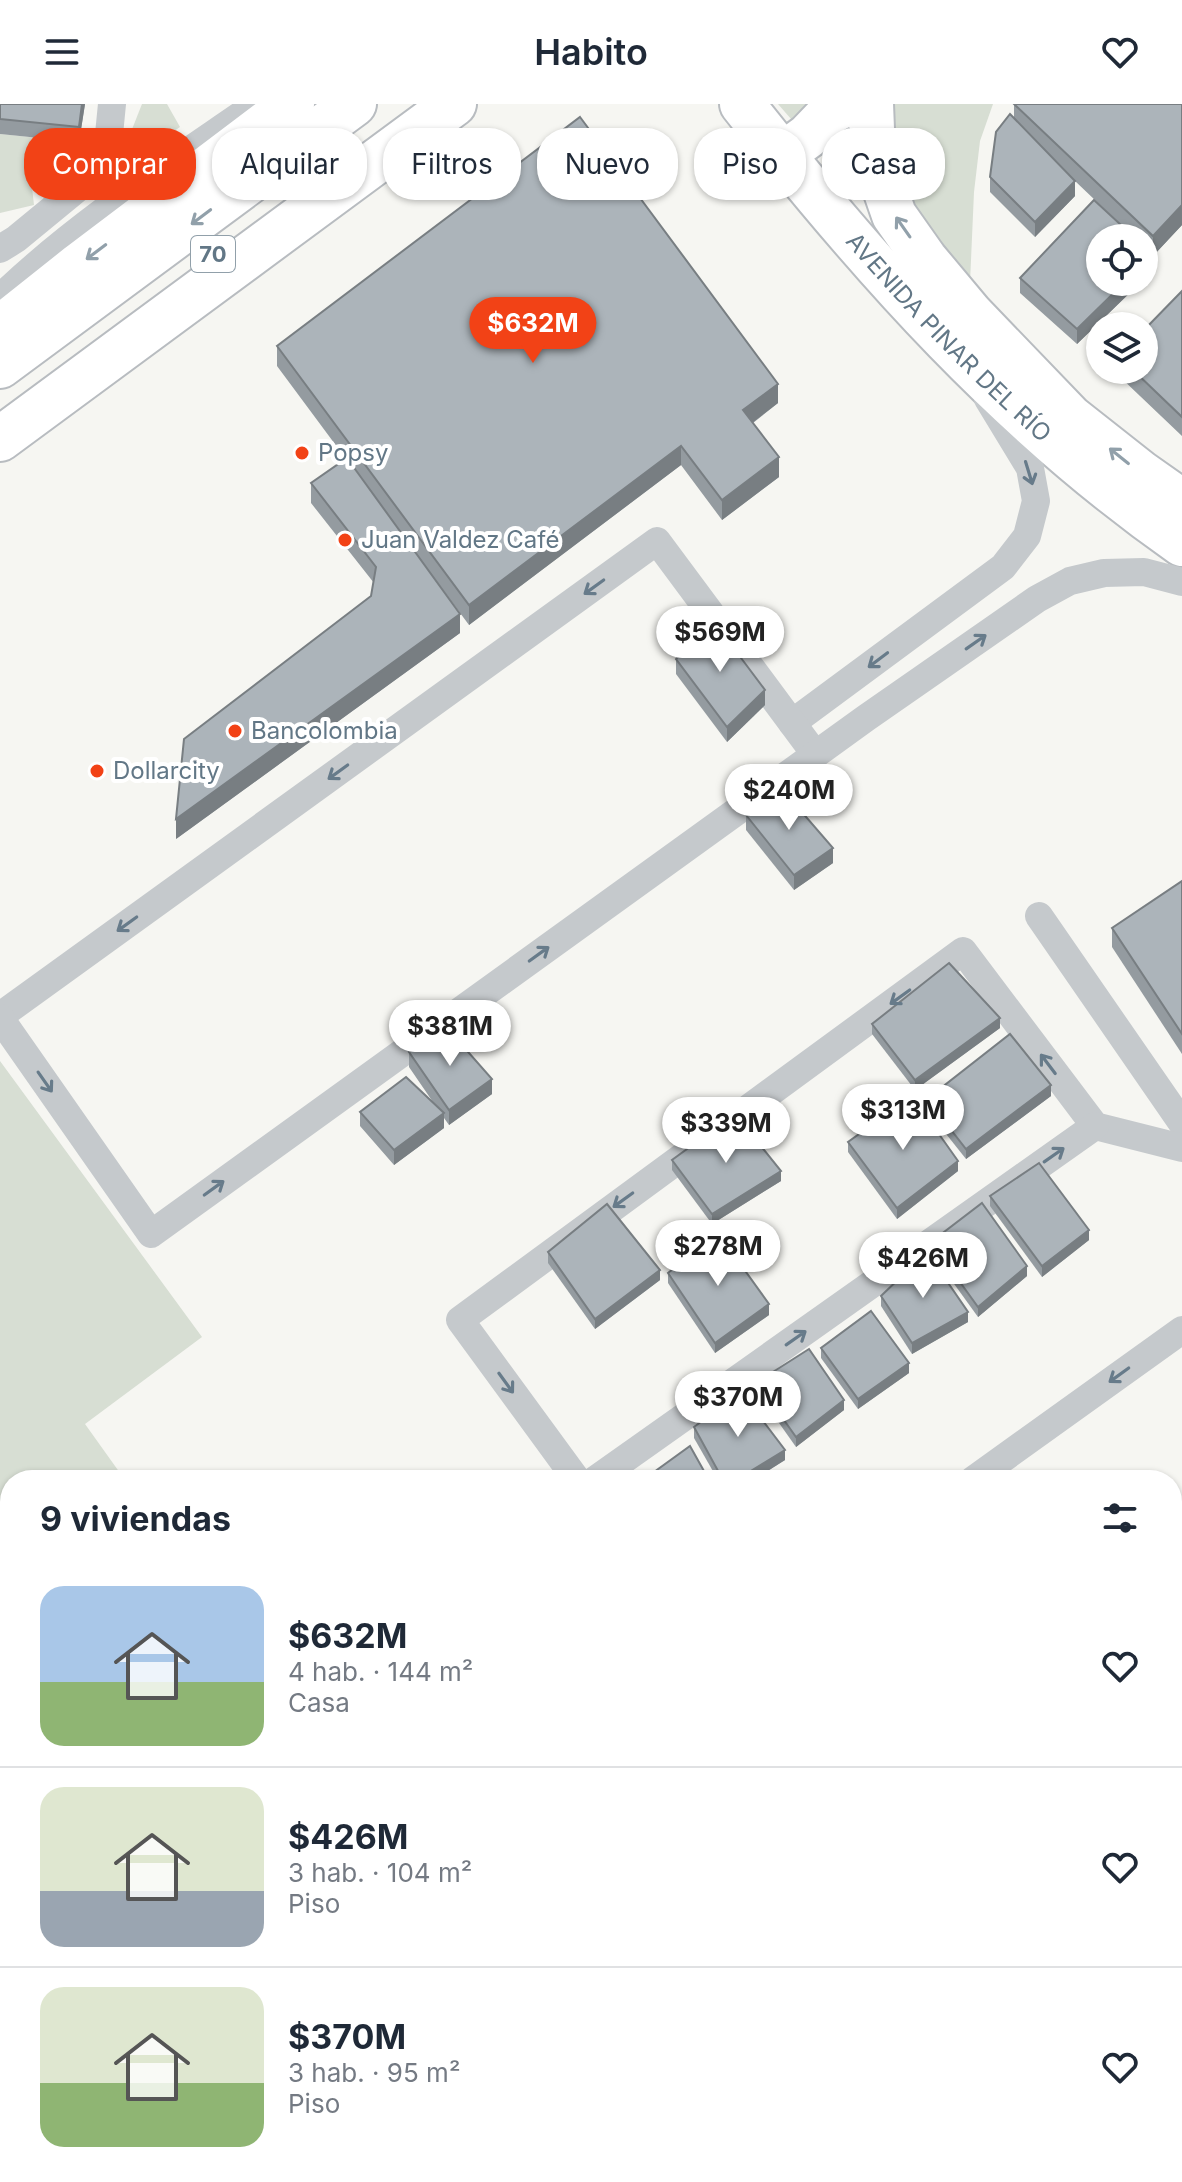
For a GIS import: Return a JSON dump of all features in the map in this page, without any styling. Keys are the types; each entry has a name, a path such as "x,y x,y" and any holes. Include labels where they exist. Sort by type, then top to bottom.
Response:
{"main road":[{"path":"0,328 292,104"},
{"name":"70","path":"3,406 354,104"},
{"name":"70","path":"3,406 412,104"},
{"path":"3,406 454,104"},
{"name":"AVENIDA PINAR DEL RÍO","path":"742,104 761,128"},
{"path":"806,137 831,112 843,105 870,108"},
{"name":"AVENIDA PINAR DEL RÍO","path":"870,108 873,154 894,215 925,259 971,314 1070,417 1182,502"},
{"name":"AVENIDA PINAR DEL RÍO","path":"806,184 961,358 1077,465 1182,544"}],"street":[{"path":"110,128 112,104"},
{"path":"196,146 257,104"},
{"path":"0,249 63,200"},
{"path":"0,298 117,200"},
{"path":"792,723 1003,567 1027,536 1036,501 1030,468 961,358"},
{"path":"815,754 657,541 0,1017 151,1234 815,754 1037,599 1070,581 1104,573 1144,572 1182,582"},
{"path":"844,686 866,718"},
{"path":"1039,916 1182,1123"},
{"path":"570,1470 460,1320 963,951 1095,1126 1182,1148"},
{"path":"609,1470 1095,1126"},
{"path":"987,1470 1182,1330"}],"shaded area":[{"path":"142,104 167,104 180,127 179,128 132,128"},
{"path":"778,104 844,104 844,128 822,128 822,155 806,136 806,128 799,128"},
{"path":"890,104 993,104 980,141 974,192 970,283 962,287 909,200 945,200 945,128 892,128"},
{"path":"0,134 24,136 24,200 33,200 34,205 0,213"},
{"path":"863,200 870,200 887,223"},
{"path":"0,1061 202,1337 85,1424 118,1470 0,1470"}],"building":[{"path":"0,104 82,104 79,127 0,119"},
{"path":"1014,104 1182,104 1182,205 1158,231 1158,224 1140,224"},
{"path":"1010,114 1075,181 1035,222 990,177 996,132"},
{"path":"580,117 588,128 565,128"},
{"path":"537,149 537,200 642,200 778,384 743,410 779,457 722,500 681,446 469,605 277,346 470,200 521,200 521,162"},
{"path":"1094,200 1120,224 1086,224 1086,296 1111,296 1094,312 1086,312 1086,320 1077,329 1020,278"},
{"path":"1182,291 1182,417 1148,384 1158,384 1158,316"},
{"path":"347,458 460,614 176,819 184,739 371,596 376,567 311,483"},
{"path":"714,622 765,690 727,727 676,659"},
{"path":"781,788 833,848 794,875 746,815"},
{"path":"1182,881 1182,1034 1112,928"},
{"path":"949,963 1000,1018 915,1080 872,1024"},
{"path":"447,1028 492,1079 449,1110 409,1052"},
{"path":"1010,1034 1051,1085 966,1149 927,1099"},
{"path":"406,1077 444,1113 394,1150 360,1112"},
{"path":"912,1096 958,1161 897,1208 848,1142"},
{"path":"735,1114 781,1171 712,1214 672,1160"},
{"path":"1039,1163 1089,1230 1042,1266 990,1196"},
{"path":"982,1203 1027,1266 978,1307 931,1242"},
{"path":"607,1204 660,1270 595,1319 548,1252"},
{"path":"718,1233 769,1304 715,1343 668,1273"},
{"path":"927,1252 968,1312 912,1343 881,1296"},
{"path":"871,1311 909,1363 858,1399 821,1348"},
{"path":"809,1349 844,1400 796,1437 757,1382"},
{"path":"741,1392 785,1450 752,1470 718,1470 694,1427"},
{"path":"690,1446 703,1470 657,1470"}],"place":[{"name":"Popsy","path":"302,453"},
{"name":"Juan Valdez Café","path":"345,540"},
{"name":"Bancolombia","path":"235,731"},
{"name":"Dollarcity","path":"97,771"}]}
